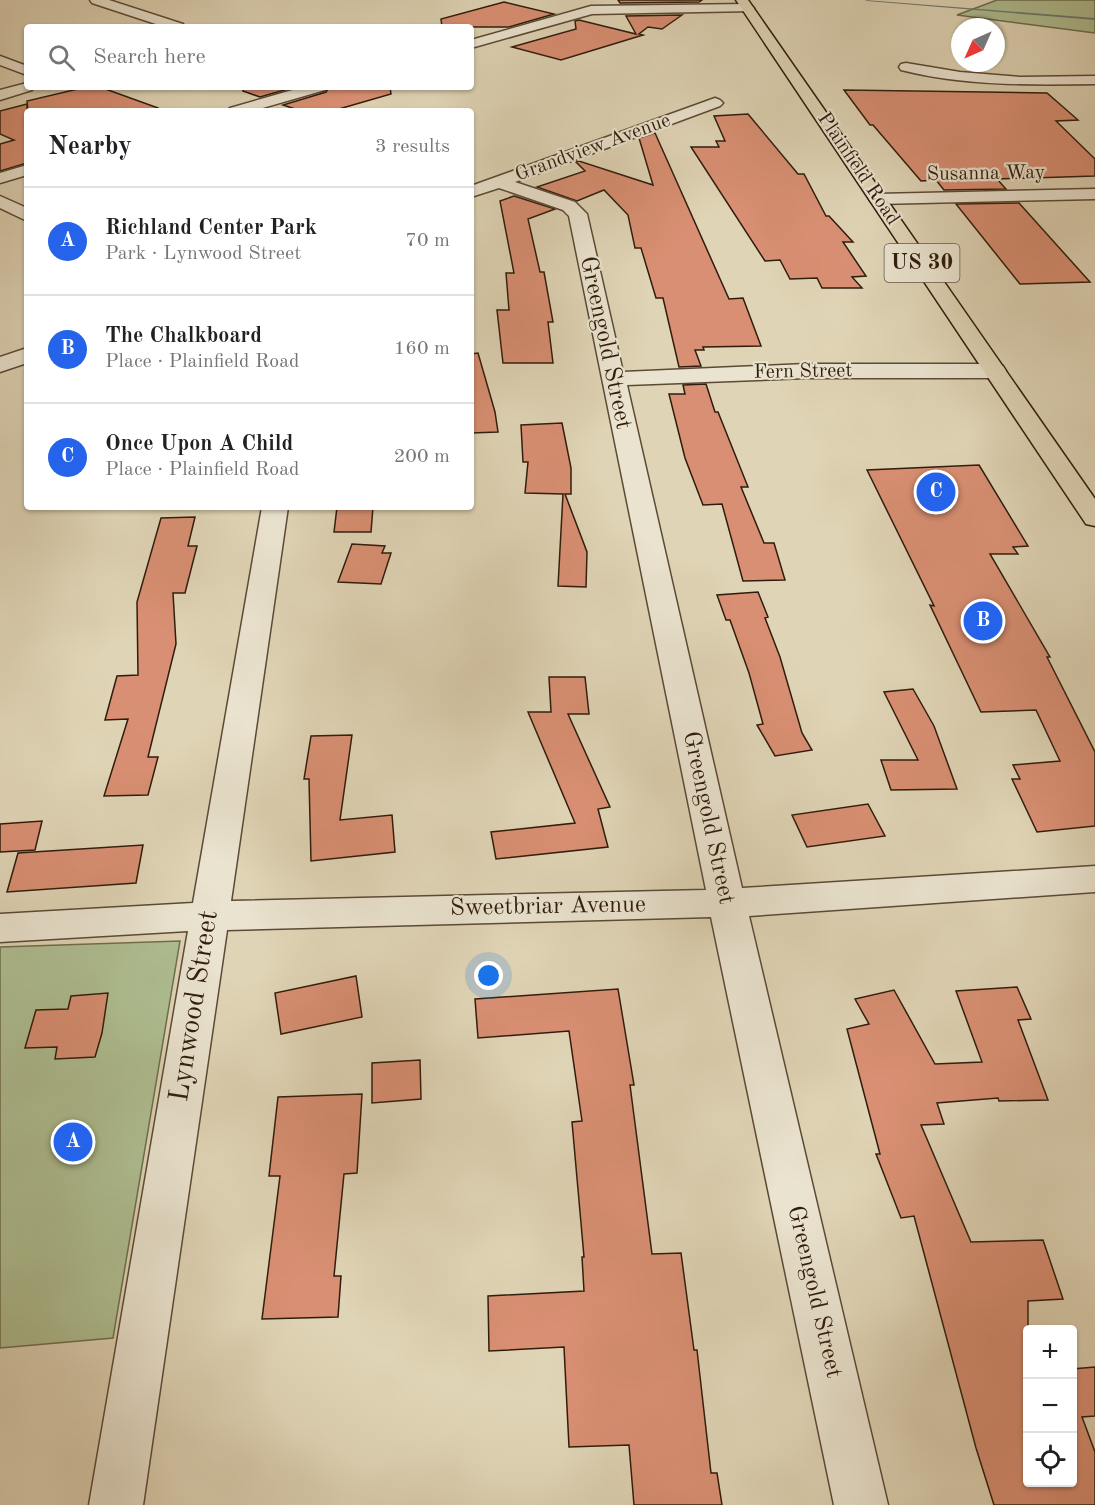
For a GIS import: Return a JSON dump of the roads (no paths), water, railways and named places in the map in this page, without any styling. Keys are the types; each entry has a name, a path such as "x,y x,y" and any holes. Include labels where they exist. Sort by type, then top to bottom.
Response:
{"main road":[{"name":"Plainfield Road","path":"745,4 1095,518"}],"street":[{"path":"96,0 169,24"},
{"path":"558,3 591,10"},
{"path":"474,43 591,10 745,4"},
{"path":"0,60 24,70"},
{"path":"906,67 960,76 1020,81 1095,80"},
{"path":"0,95 24,88"},
{"path":"246,108 309,90"},
{"name":"Grandview Avenue","path":"485,187 715,103"},
{"path":"0,177 24,171"},
{"name":"Greengold Street","path":"485,187 569,206 578,214 612,379 861,1505"},
{"name":"Susanna Way","path":"878,199 1095,194"},
{"path":"0,201 24,213"},
{"path":"0,365 24,356"},
{"name":"Fern Street","path":"612,379 798,371 995,371"},
{"name":"Lynwood Street","path":"116,1505 275,510"},
{"name":"Sweetbriar Avenue","path":"0,928 210,916 727,903 1095,879"}],"waterway":[{"path":"867,0 1095,19"}],"place":[{"name":"Once Upon A Child","path":"936,492"},
{"name":"The Chalkboard","path":"983,621"},
{"name":"Richland Center Park","path":"73,1142"}]}
